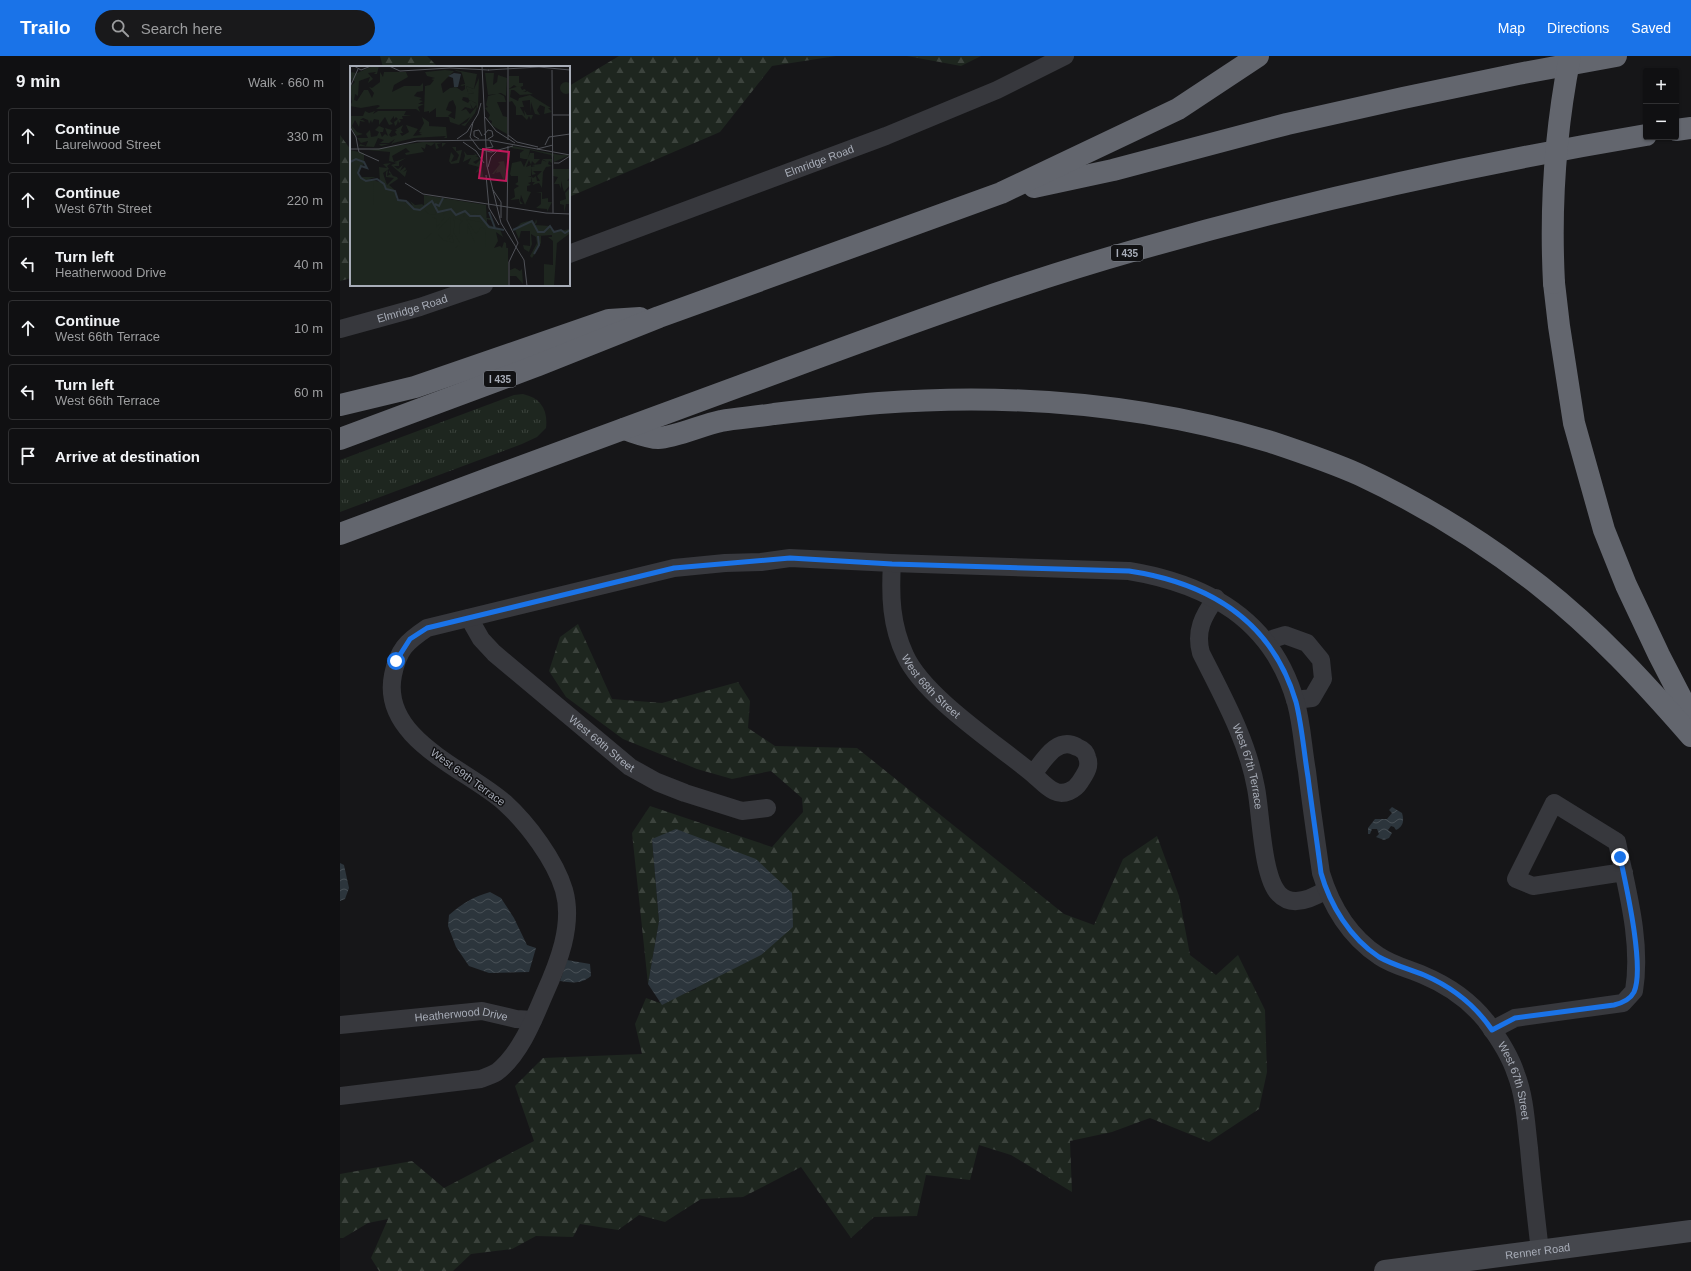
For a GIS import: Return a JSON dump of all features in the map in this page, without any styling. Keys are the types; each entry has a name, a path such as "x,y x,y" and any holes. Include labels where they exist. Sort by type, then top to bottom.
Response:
{"highway":[{"path":"1000,193 1178,109 1258,56"},
{"path":"1570,56 1556,143 1552,191 1552,241 1558,326 1574,423 1604,530 1653,642 1691,717"},
{"name":"I 435","path":"340,439 536,366 659,317 1000,193 1113,170 1287,124 1403,98 1518,74 1616,56"},
{"path":"1679,130 1691,128"},
{"name":"I 435","path":"340,534 934,314 1136,250 1327,200 1436,174 1520,157 1643,136"},
{"path":"340,405 415,387 609,320 659,317"},
{"path":"624,429 656,438 722,421 805,410 878,403 938,400 998,400 1065,403 1126,410 1181,419 1242,434 1297,450 1357,474 1453,524 1499,555 1589,627 1634,672 1691,736"}],"main road":[{"name":"Renner Road","path":"1385,1271 1691,1231"}],"street":[{"name":"Elmridge Road","path":"570,254 886,136 997,90 1065,56"},
{"name":"Elmridge Road","path":"340,329 420,308 481,286"},
{"name":"West 69th Terrace","path":"533,1020 552,976 563,941 566,907 564,891 551,861 528,827 505,803 442,761 412,733 402,721 395,708 391,684 399,655 410,639 427,628 674,568 790,558 892,564"},
{"name":"West 67th Street","path":"892,564 1129,571 1158,575 1216,598 1248,621 1266,641 1278,659 1295,700 1321,873 1326,890 1350,931 1379,957 1425,976 1454,991 1474,1008 1492,1030 1514,1068 1521,1094 1540,1251"},
{"name":"West 68th Street","path":"892,564 890,603 895,629 905,656 923,682 950,707 1033,774"},
{"name":"West 67th Terrace","path":"1216,598 1202,619 1199,628 1199,645 1201,653 1238,727 1252,764 1269,878 1280,895 1292,901 1314,897 1326,890"},
{"name":"West 69th Street","path":"470,618 482,639 494,653 630,767 657,782 685,794 742,811 767,808"},
{"path":"1266,641 1285,635 1307,643 1321,660 1323,679 1312,698 1295,700"},
{"path":"1492,1030 1515,1018 1623,1003 1634,992 1637,958 1624,872 1617,842 1554,803 1516,879 1533,886 1624,872"},
{"name":"Heatherwood Drive","path":"340,1025 476,1011 516,1019 533,1020"},
{"path":"340,1096 481,1079 496,1073 506,1064 533,1020"}],"green space":[{"path":"380,56 427,56 437,66 383,66"},
{"path":"619,56 836,56 772,66 720,132 570,197 570,85"},
{"path":"907,56 981,56 961,66"},
{"path":"340,135 350,149 350,278 340,281"},
{"path":"523,394 534,398 539,402 546,416 546,428 537,437 522,444 340,512 340,460 514,395"},
{"path":"578,624 612,699 662,703 738,682 750,701 748,728 775,746 857,748 1064,914 1094,925 1123,859 1157,836 1179,896 1190,955 1216,975 1238,955 1265,1010 1267,1072 1259,1109 1209,1142 1150,1118 1112,1132 1070,1141 1072,1192 1011,1155 979,1145 970,1180 926,1175 917,1216 874,1217 851,1238 801,1167 743,1197 701,1199 665,1222 639,1215 618,1230 580,1224 573,1237 536,1236 512,1249 471,1254 453,1271 379,1271 371,1258 388,1219 368,1223 343,1238 340,1238 340,1174 412,1161 444,1188 534,1141 515,1086 543,1058 642,1054 635,1024 646,998 660,1003 696,989 652,839 659,921 648,984 632,833 650,806 772,847 803,812 802,798 771,771 732,779 697,769 623,739 566,697 549,671 560,637"}],"water":[{"path":"1392,807 1402,813 1403,820 1401,827 1396,830 1391,826 1388,830 1392,833 1389,838 1384,840 1376,837 1379,834 1377,829 1372,829 1370,834 1368,834 1368,828 1375,819 1387,819 1392,813 1389,810"},
{"path":"676,829 756,859 792,893 793,927 761,955 662,1005 648,984 659,921 652,839"},
{"path":"340,863 344,865 349,888 345,899 340,901"},
{"path":"490,892 501,898 514,918 527,945 536,948 529,972 489,973 469,966 456,947 448,926 449,915 468,901"},
{"path":"567,960 590,964 591,976 577,982 560,981"}],"route":[{"path":"396,661 402,649 410,639 427,628 674,568 700,565 761,562 790,558 892,564 984,565 1129,571 1158,575 1216,598 1248,621 1264,638 1278,659 1289,682 1296,702 1321,873 1326,890 1350,931 1379,957 1425,976 1454,991 1474,1008 1492,1030 1515,1018 1557,1011 1614,1005 1623,1003 1630,998 1634,992 1637,958 1628,894 1620,857"}]}
